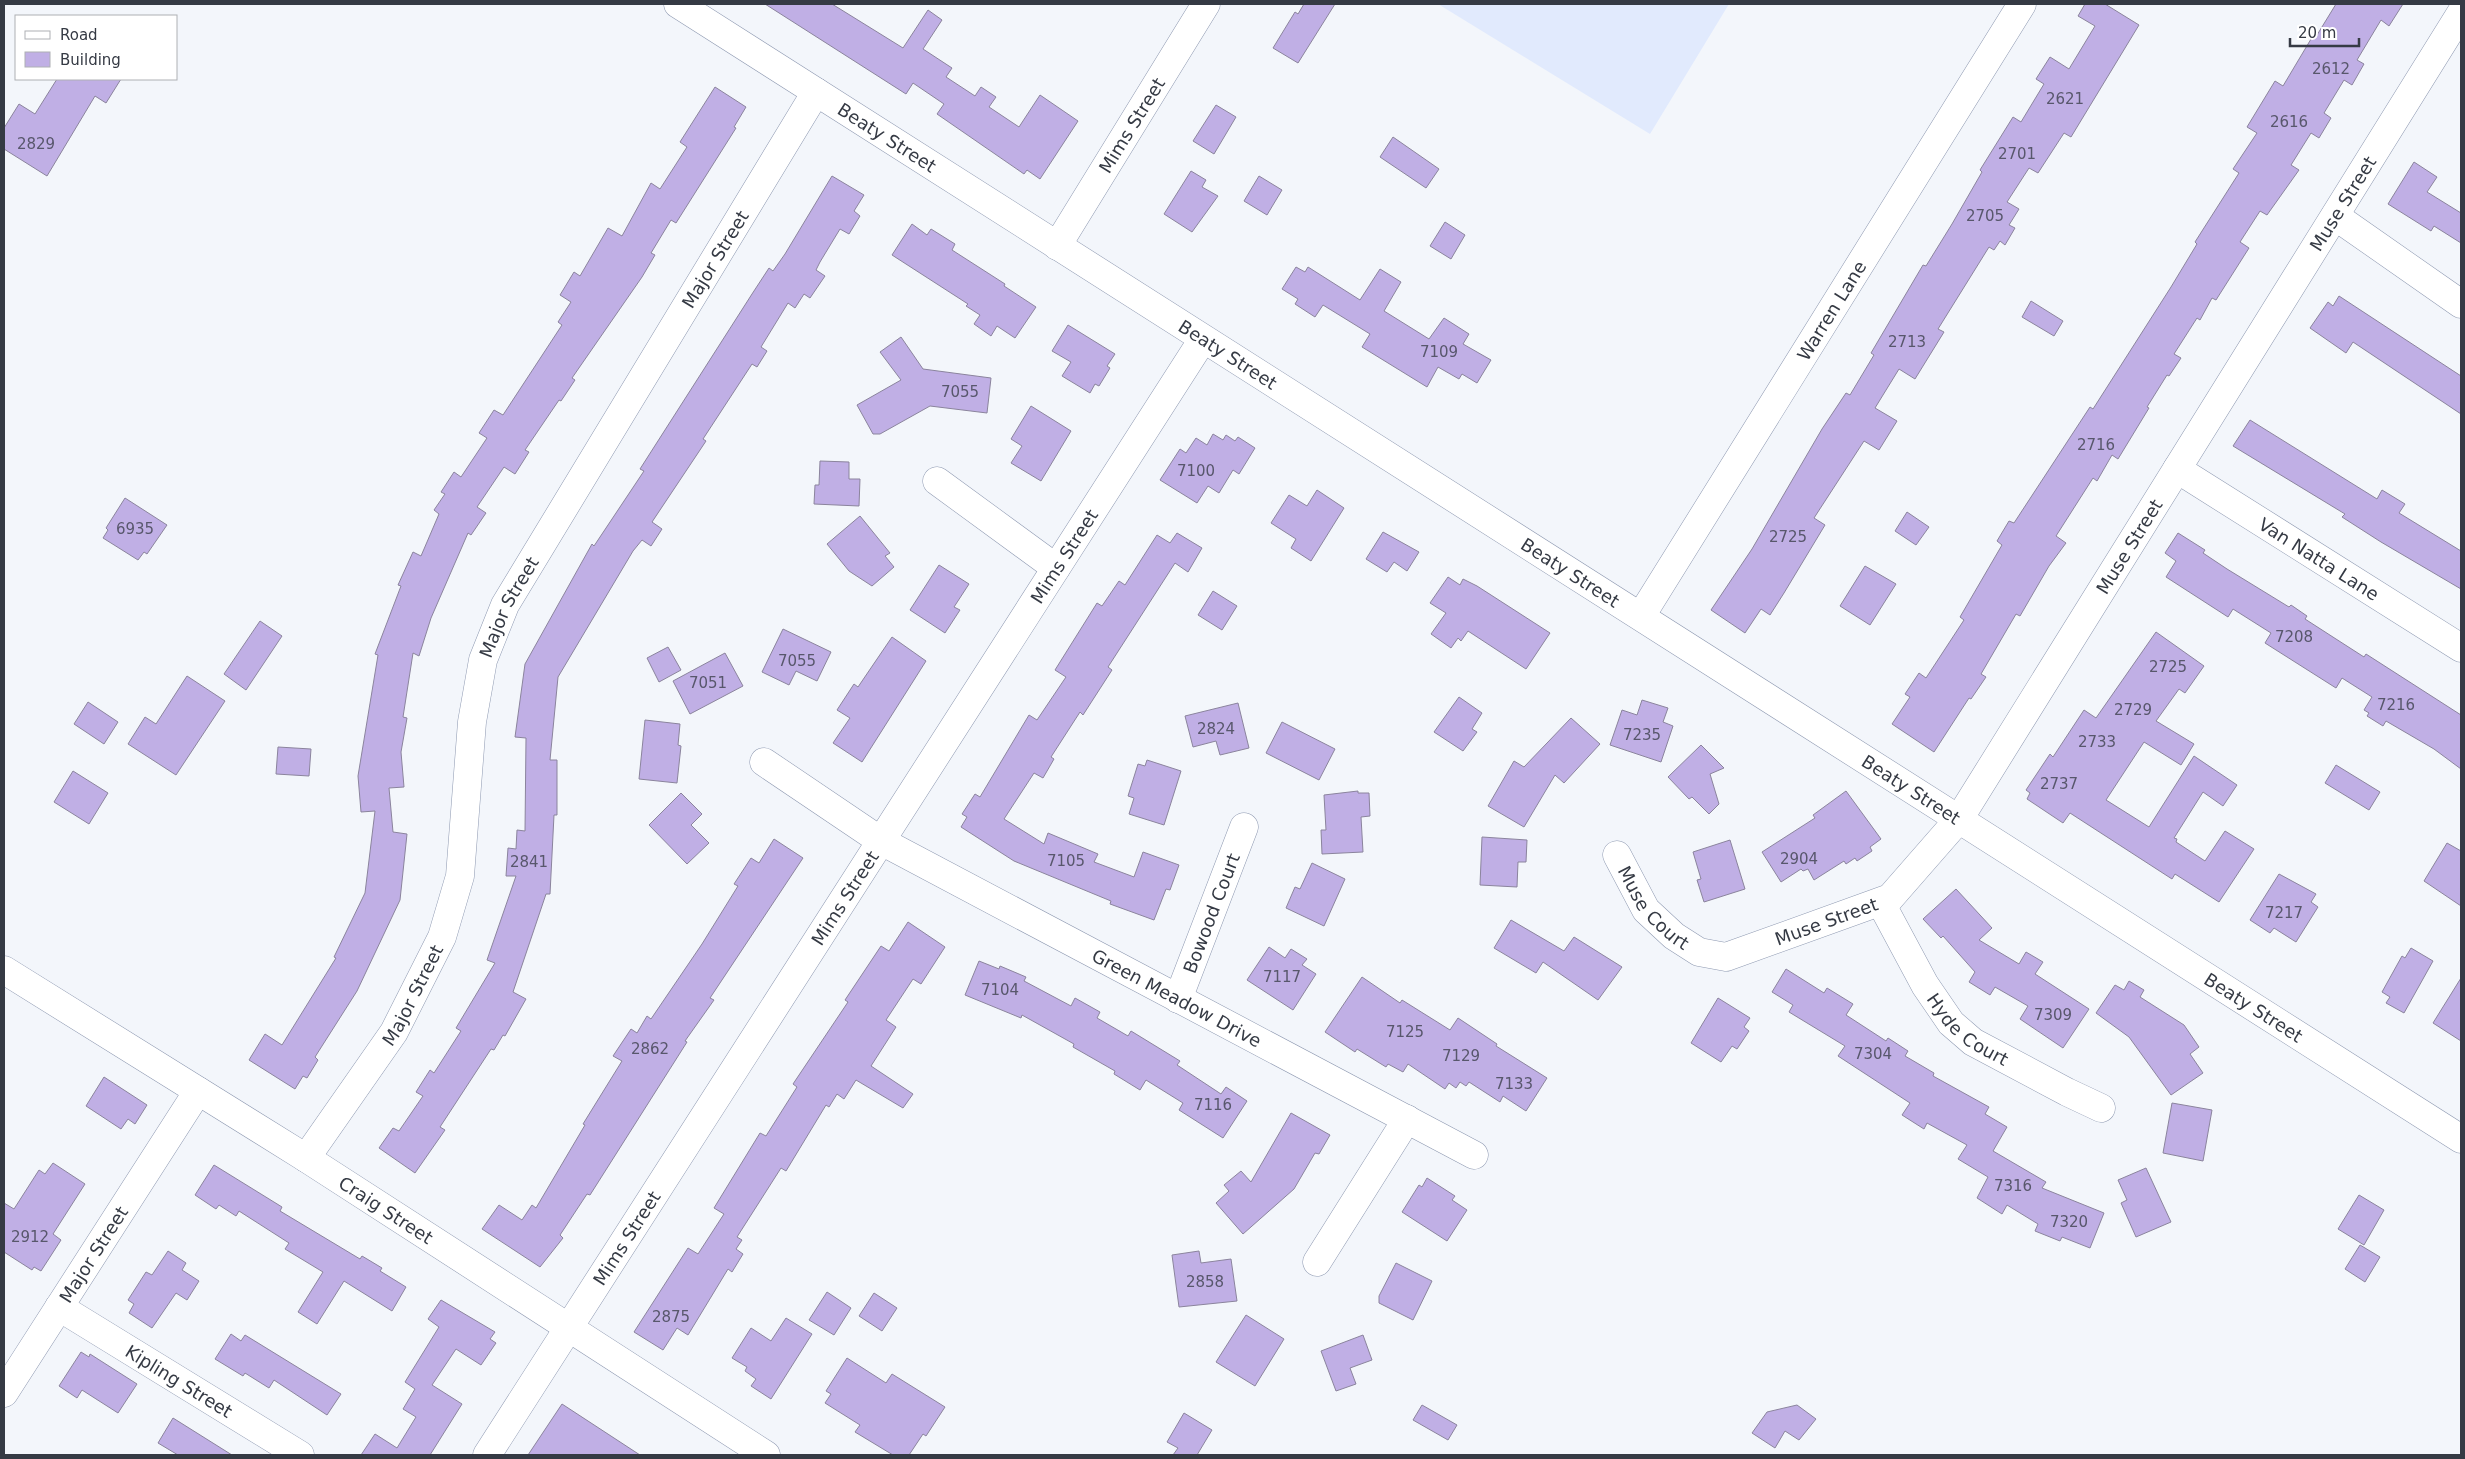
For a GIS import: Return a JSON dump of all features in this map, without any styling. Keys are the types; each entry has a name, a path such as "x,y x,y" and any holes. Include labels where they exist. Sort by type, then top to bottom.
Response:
{"street":[{"name":"Beaty Street","path":"678,4 2461,1139"},
{"name":"Mims Street","path":"1057,246 1206,4"},
{"name":"Warren Lane","path":"1641,616 2022,4"},
{"name":"Muse Street","path":"1699,952 1726,957 1890,898 1959,819 2461,13"},
{"name":"Major Street","path":"306,1158 394,1032 442,937 460,876 472,722 483,660 505,605 816,92"},
{"path":"2335,216 2461,304"},
{"name":"Mims Street","path":"487,1455 1203,339"},
{"name":"Van Natta Lane","path":"2177,468 2461,648"},
{"path":"937,481 1056,568"},
{"name":"Green Meadow Drive","path":"764,762 881,841 1474,1155"},
{"name":"Bowood Court","path":"1178,999 1244,827"},
{"name":"Muse Court","path":"1617,855 1646,910 1674,936 1699,952"},
{"name":"Hyde Court","path":"1880,903 1925,985 1951,1023 1973,1042 2101,1108"},
{"name":"Craig Street","path":"4,970 306,1158 570,1326 766,1455"},
{"name":"Major Street","path":"4,1393 198,1091"},
{"path":"1317,1262 1407,1119"},
{"name":"Kipling Street","path":"59,1307 300,1455"}],"shaded area":[{"path":"1438,4 1729,4 1650,134"}],"building":[{"path":"765,4 832,4 903,48 928,10 942,20 923,49 952,68 946,77 975,96 981,87 996,97 989,107 1019,127 1040,95 1078,121 1040,179 1027,170 1024,174 937,114 944,104 913,83 906,94"},
{"path":"1304,4 1335,4 1298,63 1273,48 1295,12 1298,14"},
{"path":"2085,4 2105,4 2139,25 2071,137 2064,133 2038,173 2029,168 2007,202 2019,209 2009,225 2015,228 2005,245 2000,241 1994,250 1989,247 1938,329 1944,332 1915,379 1899,369 1875,408 1897,421 1879,450 1864,441 1814,518 1825,525 1784,593 1770,615 1761,609 1745,633 1711,610 1752,549 1822,429 1846,393 1850,395 1874,355 1871,353 1923,265 1926,266 1952,224 1982,172 1980,170 2013,117 2021,122 2044,84 2036,79 2050,57 2069,69 2095,26 2078,16"},
{"path":"2336,4 2403,4 2389,26 2381,20 2357,60 2364,64 2352,85 2344,80 2324,113 2331,118 2319,138 2311,133 2291,165 2299,170 2267,215 2260,211 2240,242 2249,248 2216,300 2212,298 2200,320 2197,318 2174,354 2181,358 2169,376 2167,375 2147,407 2149,408 2118,459 2112,455 2097,481 2093,478 2056,536 2066,543 2049,566 2020,616 2016,614 1981,674 1986,677 1971,699 1969,698 1934,752 1892,724 1910,697 1905,694 1919,673 1926,678 1964,620 1960,617 2002,545 1997,541 2009,521 2014,523 2090,407 2093,409 2197,244 2195,242 2239,173 2233,169 2257,133 2247,127 2275,81 2283,86 2314,34 2317,35"},
{"path":"56,80 120,80 106,103 95,96 47,176 4,149 4,128 19,104 35,114"},
{"path":"715,87 746,107 734,127 736,128 676,223 671,220 651,253 655,255 642,277 572,378 575,380 561,401 559,400 525,450 529,452 515,474 504,467 477,507 486,513 471,535 468,533 431,618 419,656 413,653 403,717 407,718 401,752 404,787 389,788 393,832 407,834 400,900 357,991 315,1057 318,1060 307,1078 303,1076 295,1089 249,1060 265,1034 282,1045 336,958 334,957 365,893 375,811 361,812 358,776 378,655 375,654 401,586 398,585 413,552 421,556 439,514 434,510 445,494 441,492 454,472 461,477 487,438 479,433 494,410 503,415 562,325 558,322 571,302 560,295 574,272 580,276 608,228 622,236 651,183 660,189 687,147 680,142"},
{"path":"1216,105 1236,117 1214,154 1193,141"},
{"path":"1393,137 1439,169 1426,188 1380,157"},
{"path":"2414,162 2437,177 2427,192 2461,213 2461,243 2434,226 2431,231 2388,204"},
{"path":"1191,171 1206,180 1202,187 1218,196 1192,232 1164,214"},
{"path":"832,176 864,195 854,211 860,216 849,234 840,229 816,270 825,276 810,298 804,294 795,308 788,303 761,347 767,351 757,367 752,364 703,439 706,441 652,522 662,529 651,546 642,540 633,551 558,677 550,760 557,760 557,815 554,815 550,894 546,894 513,992 526,999 505,1036 503,1035 494,1050 491,1049 440,1127 445,1130 415,1173 379,1148 393,1128 399,1131 423,1096 416,1092 430,1070 434,1073 461,1031 456,1028 495,963 487,960 516,876 506,876 508,848 516,849 517,830 525,831 526,738 515,737 525,664 592,544 594,546 644,471 640,469 769,268 773,271 785,254"},
{"path":"1259,176 1282,190 1267,215 1244,201"},
{"path":"1445,222 1465,235 1451,259 1430,246"},
{"path":"912,224 927,235 931,229 955,244 952,250 1005,284 1004,286 1036,307 1015,338 997,326 991,336 974,324 980,315 966,306 968,304 892,255"},
{"path":"1296,267 1305,272 1308,267 1360,300 1380,269 1401,282 1384,311 1429,339 1444,318 1469,334 1463,344 1491,360 1477,383 1462,374 1459,379 1438,367 1427,387 1362,347 1370,334 1323,305 1315,317 1295,304 1298,299 1282,289"},
{"path":"2339,296 2461,376 2461,414 2353,342 2346,353 2310,328 2328,302 2333,306"},
{"path":"2031,301 2063,321 2054,336 2022,317"},
{"path":"1068,325 1115,354 1107,366 1110,368 1099,386 1095,384 1090,393 1062,376 1071,362 1052,351"},
{"path":"901,337 923,369 991,378 987,413 930,406 880,434 873,434 857,405 901,380 880,352"},
{"path":"1031,406 1071,431 1041,481 1011,463 1022,446 1011,439"},
{"path":"2250,420 2377,499 2382,490 2405,504 2399,513 2461,551 2461,589 2381,542 2342,517 2345,514 2233,446"},
{"path":"1213,434 1223,440 1226,435 1235,441 1238,437 1255,448 1239,474 1233,470 1219,493 1208,486 1197,503 1160,480 1180,449 1186,453 1196,438 1207,445"},
{"path":"820,461 849,462 849,479 860,479 859,506 814,504 815,485 819,485"},
{"path":"1317,490 1344,508 1311,561 1291,548 1296,539 1271,523 1289,495 1307,506"},
{"path":"125,498 167,525 147,554 144,552 138,560 103,538 108,530 106,528"},
{"path":"1907,512 1929,527 1916,545 1895,531"},
{"path":"860,516 890,553 885,556 894,567 872,586 849,571 827,544"},
{"path":"1383,532 1419,552 1407,571 1394,562 1387,572 1366,559"},
{"path":"1177,533 1202,548 1188,572 1175,563 1108,667 1112,670 1083,715 1080,712 1051,757 1054,759 1043,778 1034,773 1004,819 1044,844 1048,833 1098,854 1094,862 1134,877 1143,852 1179,865 1170,890 1166,889 1154,920 1110,904 1111,901 1014,861 961,827 967,817 962,814 975,794 980,797 1029,715 1037,720 1066,677 1055,670 1097,603 1102,606 1119,581 1125,585 1157,535 1170,543"},
{"path":"2178,533 2205,550 2203,553 2227,569 2289,607 2291,605 2307,616 2305,619 2364,657 2366,654 2461,715 2461,769 2434,749 2386,721 2383,726 2367,716 2369,713 2364,710 2372,697 2342,678 2336,688 2265,643 2271,633 2233,609 2228,617 2166,577 2176,561 2165,553"},
{"path":"939,565 969,584 954,607 960,610 945,633 910,610"},
{"path":"1865,566 1896,584 1870,625 1840,606"},
{"path":"1448,577 1460,585 1463,579 1477,586 1550,633 1526,669 1468,631 1461,641 1458,638 1451,648 1431,634 1446,613 1430,603"},
{"path":"1213,591 1237,606 1222,630 1198,615"},
{"path":"260,621 282,636 246,690 224,674"},
{"path":"783,629 831,652 817,681 796,671 789,685 762,672"},
{"path":"2156,632 2204,666 2185,693 2179,689 2156,721 2194,744 2181,765 2144,742 2106,800 2149,827 2194,756 2237,785 2223,806 2203,792 2174,838 2177,839 2176,842 2205,861 2225,831 2254,849 2219,902 2175,874 2172,879 2070,813 2063,823 2027,799 2030,793 2026,790 2050,754 2053,757 2084,710 2096,718"},
{"path":"892,637 926,661 862,762 833,743 850,718 837,710 854,684 858,687"},
{"path":"668,647 681,670 659,682 647,658"},
{"path":"725,653 743,686 690,714 673,681"},
{"path":"187,676 225,701 176,775 128,744 145,717 156,724"},
{"path":"1459,697 1482,713 1472,729 1477,732 1463,751 1434,732"},
{"path":"1642,700 1668,708 1663,722 1673,726 1661,762 1610,745 1622,710 1637,715"},
{"path":"88,702 118,722 104,744 74,724"},
{"path":"1238,703 1249,748 1220,755 1216,741 1193,747 1185,716"},
{"path":"1571,718 1600,744 1564,783 1555,775 1524,827 1488,806 1514,761 1524,767"},
{"path":"645,720 680,724 678,745 681,746 677,783 639,779"},
{"path":"1282,722 1335,749 1319,780 1266,753"},
{"path":"1701,745 1724,768 1710,774 1719,804 1709,814 1692,797 1689,799 1668,777"},
{"path":"278,747 311,749 309,776 276,774"},
{"path":"1147,760 1181,771 1164,825 1129,814 1134,798 1128,796 1138,764 1145,766"},
{"path":"2336,765 2380,792 2369,810 2325,783"},
{"path":"73,771 108,793 89,824 54,802"},
{"path":"1358,791 1358,793 1369,793 1370,816 1361,817 1363,852 1322,854 1321,830 1326,830 1324,795"},
{"path":"1846,791 1881,839 1870,847 1872,851 1857,861 1855,858 1846,864 1844,861 1814,880 1808,869 1803,871 1801,869 1781,882 1762,852 1815,818 1813,815"},
{"path":"681,793 702,814 691,825 709,843 687,864 649,825"},
{"path":"1482,837 1527,840 1526,862 1518,862 1517,887 1480,885"},
{"path":"774,839 803,858 710,998 714,1000 685,1041 687,1042 590,1195 587,1194 560,1235 563,1238 540,1267 482,1229 499,1205 522,1220 532,1205 536,1208 585,1125 583,1124 622,1061 613,1056 631,1029 637,1033 647,1016 651,1019 702,944 738,886 734,884 751,858 759,863"},
{"path":"1730,840 1745,889 1704,902 1697,880 1701,879 1693,852"},
{"path":"2447,843 2461,851 2461,906 2424,881"},
{"path":"1312,863 1345,879 1324,926 1286,908 1295,887 1300,889"},
{"path":"2279,874 2316,894 2311,902 2318,907 2296,942 2274,928 2270,933 2250,920"},
{"path":"1956,889 1992,928 1979,940 2019,964 2026,952 2043,962 2035,974 2089,1009 2063,1048 2020,1019 2028,1006 1995,987 1990,995 1969,982 1975,972 1943,936 1941,938 1923,919"},
{"path":"1511,920 1564,951 1574,937 1622,967 1598,1000 1543,962 1536,973 1494,948"},
{"path":"908,922 945,947 921,984 913,979 886,1020 896,1027 871,1066 913,1094 903,1108 856,1080 844,1099 837,1094 829,1107 826,1105 786,1171 781,1168 737,1237 742,1240 736,1249 743,1254 732,1272 728,1269 688,1335 677,1328 663,1350 634,1332 688,1248 698,1254 724,1214 714,1208 760,1133 766,1136 797,1087 793,1084 848,1002 845,1000 881,946 889,951"},
{"path":"1269,947 1285,958 1291,949 1307,959 1302,965 1316,974 1293,1010 1247,980"},
{"path":"2411,948 2433,961 2404,1013 2386,1003 2390,997 2382,992 2402,956 2405,958"},
{"path":"979,961 999,969 1000,966 1026,977 1024,981 1071,1006 1075,998 1100,1012 1097,1018 1128,1036 1131,1031 1180,1061 1177,1065 1221,1094 1226,1087 1247,1101 1223,1138 1179,1110 1183,1103 1146,1080 1140,1090 1114,1074 1115,1071 1073,1047 1074,1044 1022,1015 1021,1018 965,995"},
{"path":"1786,969 1824,993 1827,988 1853,1004 1846,1015 1886,1041 1888,1038 1908,1051 1905,1056 1934,1073 1933,1076 1989,1107 1985,1114 2007,1127 1993,1151 2046,1182 2042,1188 2104,1213 2090,1248 2062,1237 2060,1241 2035,1231 2038,1224 2007,1205 2002,1214 1977,1198 1988,1177 1958,1159 1967,1145 1927,1123 1924,1129 1902,1115 1910,1103 1838,1056 1845,1046 1789,1012 1793,1005 1772,992"},
{"path":"1362,977 1400,1003 1402,1000 1450,1030 1458,1018 1497,1044 1496,1046 1547,1078 1526,1111 1503,1096 1500,1102 1469,1082 1466,1086 1460,1082 1456,1088 1449,1083 1445,1089 1408,1064 1403,1072 1388,1064 1386,1067 1357,1049 1355,1052 1325,1032"},
{"path":"2461,978 2461,1041 2433,1023"},
{"path":"2129,981 2144,990 2140,997 2184,1025 2199,1047 2190,1054 2203,1073 2171,1095 2129,1037 2096,1013 2115,985 2124,990"},
{"path":"1718,998 1750,1018 1744,1027 1749,1031 1737,1049 1732,1046 1721,1062 1691,1043"},
{"path":"104,1077 147,1105 135,1124 128,1119 121,1129 86,1106"},
{"path":"2172,1103 2212,1110 2203,1161 2163,1153"},
{"path":"1291,1113 1330,1135 1319,1154 1315,1153 1294,1189 1243,1234 1216,1203 1229,1191 1224,1185 1241,1171 1251,1182"},
{"path":"53,1163 85,1184 53,1234 61,1240 41,1271 34,1267 32,1270 4,1252 4,1203 14,1209 39,1170 45,1174"},
{"path":"214,1165 282,1207 280,1211 360,1259 362,1256 382,1268 380,1271 406,1287 392,1311 344,1281 317,1324 298,1312 323,1272 285,1249 289,1243 239,1211 236,1216 219,1205 216,1209 195,1195"},
{"path":"2146,1168 2171,1222 2136,1237 2121,1203 2127,1200 2118,1180"},
{"path":"1427,1178 1455,1196 1452,1200 1467,1210 1447,1241 1402,1212 1419,1185 1422,1187"},
{"path":"2359,1195 2384,1210 2364,1245 2338,1229"},
{"path":"2360,1245 2380,1257 2365,1282 2345,1269"},
{"path":"168,1251 186,1263 182,1270 199,1281 187,1300 176,1293 152,1328 129,1313 134,1304 128,1300 146,1272 152,1275"},
{"path":"1199,1251 1201,1263 1231,1259 1237,1301 1179,1307 1172,1255"},
{"path":"1396,1263 1432,1281 1413,1320 1379,1303 1379,1296"},
{"path":"827,1292 851,1308 834,1335 809,1320"},
{"path":"874,1293 897,1308 882,1331 859,1316"},
{"path":"441,1300 495,1332 490,1339 496,1343 481,1365 456,1349 432,1385 462,1404 430,1455 361,1455 375,1434 397,1448 416,1417 403,1409 415,1389 405,1382 439,1327 428,1319"},
{"path":"1246,1315 1284,1339 1255,1386 1216,1362"},
{"path":"786,1318 812,1334 771,1399 751,1386 756,1379 745,1371 747,1367 732,1358 751,1328 771,1341"},
{"path":"231,1334 241,1341 245,1335 341,1394 327,1415 274,1380 269,1388 245,1373 243,1376 215,1359"},
{"path":"1363,1335 1372,1360 1350,1368 1356,1384 1336,1391 1321,1351"},
{"path":"81,1352 89,1357 90,1354 137,1384 118,1413 82,1390 77,1398 59,1386"},
{"path":"847,1358 886,1383 892,1374 945,1407 926,1436 923,1434 909,1455 893,1455 855,1432 860,1425 825,1403 831,1394 826,1391"},
{"path":"562,1404 640,1455 528,1455"},
{"path":"1422,1405 1457,1425 1448,1440 1413,1420"},
{"path":"1797,1405 1816,1419 1799,1440 1785,1431 1775,1448 1752,1433 1767,1412"},
{"path":"1184,1413 1212,1430 1197,1455 1173,1455 1178,1448 1167,1442"},
{"path":"173,1418 232,1455 178,1455 158,1443"}]}
